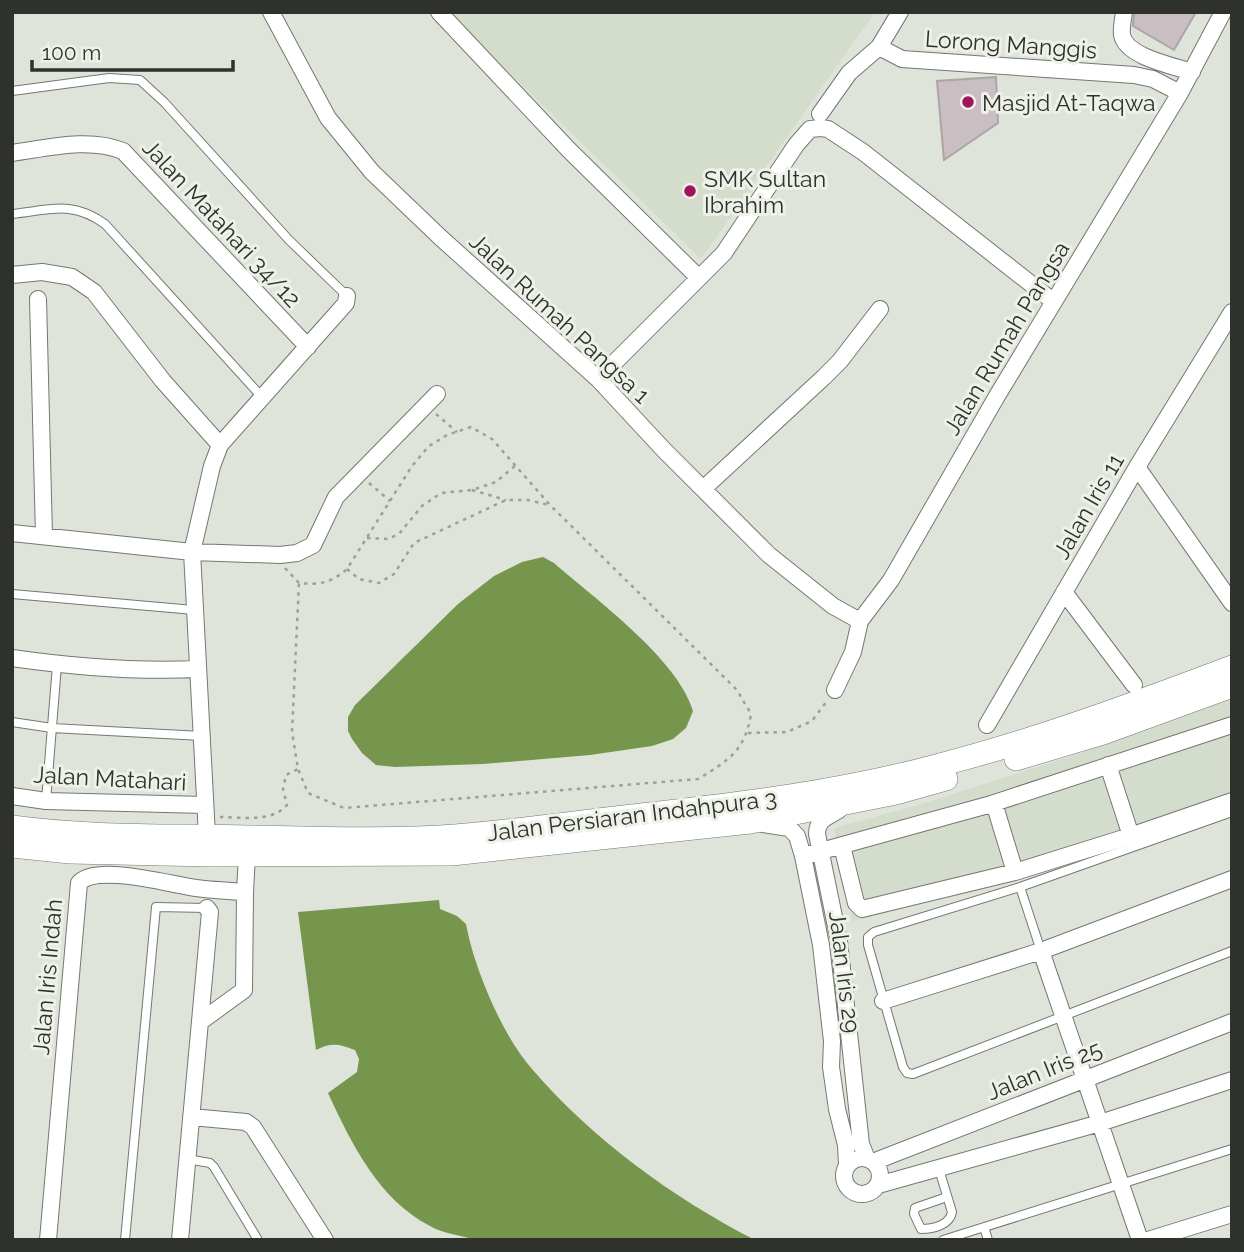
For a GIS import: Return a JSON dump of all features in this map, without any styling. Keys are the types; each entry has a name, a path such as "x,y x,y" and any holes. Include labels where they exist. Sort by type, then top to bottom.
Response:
{"main road":[{"name":"Jalan Persiaran Indahpura 3","path":"12,827 71,833 206,819 345,838 453,836 809,794 983,754 1098,718 1232,667"},
{"name":"Jalan Persiaran Indahpura 3","path":"12,846 70,852 452,854 750,822 896,793 1057,747 1232,686"}],"street":[{"name":"Jalan Rumah Pangsa 1","path":"271,12 313,94 354,152 441,238 598,379 769,555 833,606 860,621"},
{"path":"439,12 551,132 699,278"},
{"name":"Lorong Manggis","path":"900,12 879,47 902,59 1134,75 1153,79 1180,93"},
{"path":"1124,12 1122,34 1130,48 1139,54 1192,72"},
{"name":"Jalan Rumah Pangsa","path":"835,690 853,652 860,621 891,580 1180,93 1223,12"},
{"path":"820,114 849,73 879,47"},
{"path":"598,379 724,253 796,145 810,129 828,129 863,152 1054,302"},
{"name":"Jalan Matahari 34/12","path":"12,153 82,144 107,145 123,151 308,347"},
{"path":"12,275 42,272 72,276 94,292 163,381 220,444"},
{"path":"206,819 192,552 212,466 220,444 346,303 347,296"},
{"path":"38,299 44,536"},
{"path":"703,489 840,361 880,309"},
{"name":"Jalan Iris 11","path":"987,725 1137,467 1232,312"},
{"path":"12,533 192,552 280,555 297,553 313,545 336,497 432,399"},
{"path":"1137,467 1232,603"},
{"path":"1064,592 1135,685"},
{"path":"12,658 57,665 143,671 198,669"},
{"path":"803,856 994,803 1232,724"},
{"path":"1108,765 1131,836"},
{"name":"Jalan Matahari","path":"12,796 206,819"},
{"path":"842,846 856,903 860,908 1017,879 1232,801"},
{"name":"Jalan Iris 29","path":"850,803 821,820 817,828 839,941 861,1144 870,1160"},
{"path":"994,803 1017,879"},
{"name":"Jalan Iris 29","path":"750,822 789,828 797,836 803,856 821,945 832,1041 831,1067 846,1145 847,1166"},
{"path":"200,1022 244,990 247,855"},
{"name":"Jalan Iris Indah","path":"48,1240 79,883 90,876 99,875 246,892"},
{"path":"883,1001 1041,951 1232,879"},
{"path":"180,1240 210,912 207,908"},
{"path":"1041,951 1140,1240"},
{"name":"Jalan Iris 25","path":"870,1160 931,1139 1232,1022"},
{"path":"878,1185 879,1170 870,1160 860,1158 847,1166 843,1177 847,1187 851,1191 868,1193 878,1185 939,1166 1100,1123 1232,1080"},
{"path":"191,1117 246,1122 253,1127 325,1240"},
{"path":"931,1139 939,1166"},
{"path":"1148,1240 1232,1214"}],"lane":[{"path":"12,91 109,78 140,80 164,102 289,240 347,296"},
{"path":"12,214 80,209 105,224 261,396"},
{"path":"12,594 194,610"},
{"path":"46,801 57,665"},
{"path":"12,722 52,728 202,736"},
{"path":"1232,812 1017,879 874,932 868,937 883,1001 904,1067 907,1073 913,1074 1232,951"},
{"path":"1017,879 1041,951"},
{"path":"125,1240 156,907 207,908"},
{"path":"943,1240 1232,1149"},
{"path":"187,1159 210,1163 214,1167 258,1240"},
{"path":"939,1166 952,1212 948,1222 921,1229 914,1214 915,1208 947,1197"},
{"path":"984,1227 988,1240"}],"path":[{"path":"432,399 457,432"},
{"path":"280,555 287,572 299,583 319,585 334,580 347,569 412,466 429,446 471,427 492,439 550,505 737,690 751,715 748,733 729,761 698,779 344,808 308,793 298,769 292,732 299,583"},
{"path":"367,538 387,539 399,534 422,506 441,493 472,490 496,482 516,465"},
{"path":"358,474 390,501"},
{"path":"472,490 506,500 528,500 550,505"},
{"path":"347,569 359,579 379,583 394,574 414,544 506,500"},
{"path":"748,733 787,732 811,721 835,690"},
{"path":"206,819 265,817 280,813 287,805 283,789 286,775 298,769"}],"shaded area":[{"name":"SMK Sultan Ibrahim","path":"451,12 875,12 701,259 458,23"},
{"path":"543,557 554,563 612,612 671,671 693,711 686,728 673,739 652,746 590,755 483,764 395,767 376,765 362,753 348,731 348,717 355,705 458,604 494,576 522,562"},
{"path":"1232,699 1232,807 1030,874 852,922 834,828 915,806 1069,757"},
{"path":"439,900 440,909 457,916 466,924 482,980 500,1020 521,1055 555,1095 635,1165 694,1205 755,1240 472,1239 435,1228 412,1215 381,1186 346,1131 328,1093 357,1072 359,1059 355,1050 340,1045 316,1050 298,912"}],"building":[{"path":"1134,12 1196,12 1174,50 1133,26"},
{"name":"Masjid At-Taqwa","path":"996,77 998,123 944,160 937,81"}],"place":[{"name":"Masjid At-Taqwa","path":"968,102"},
{"name":"SMK Sultan Ibrahim","path":"690,191"}]}
